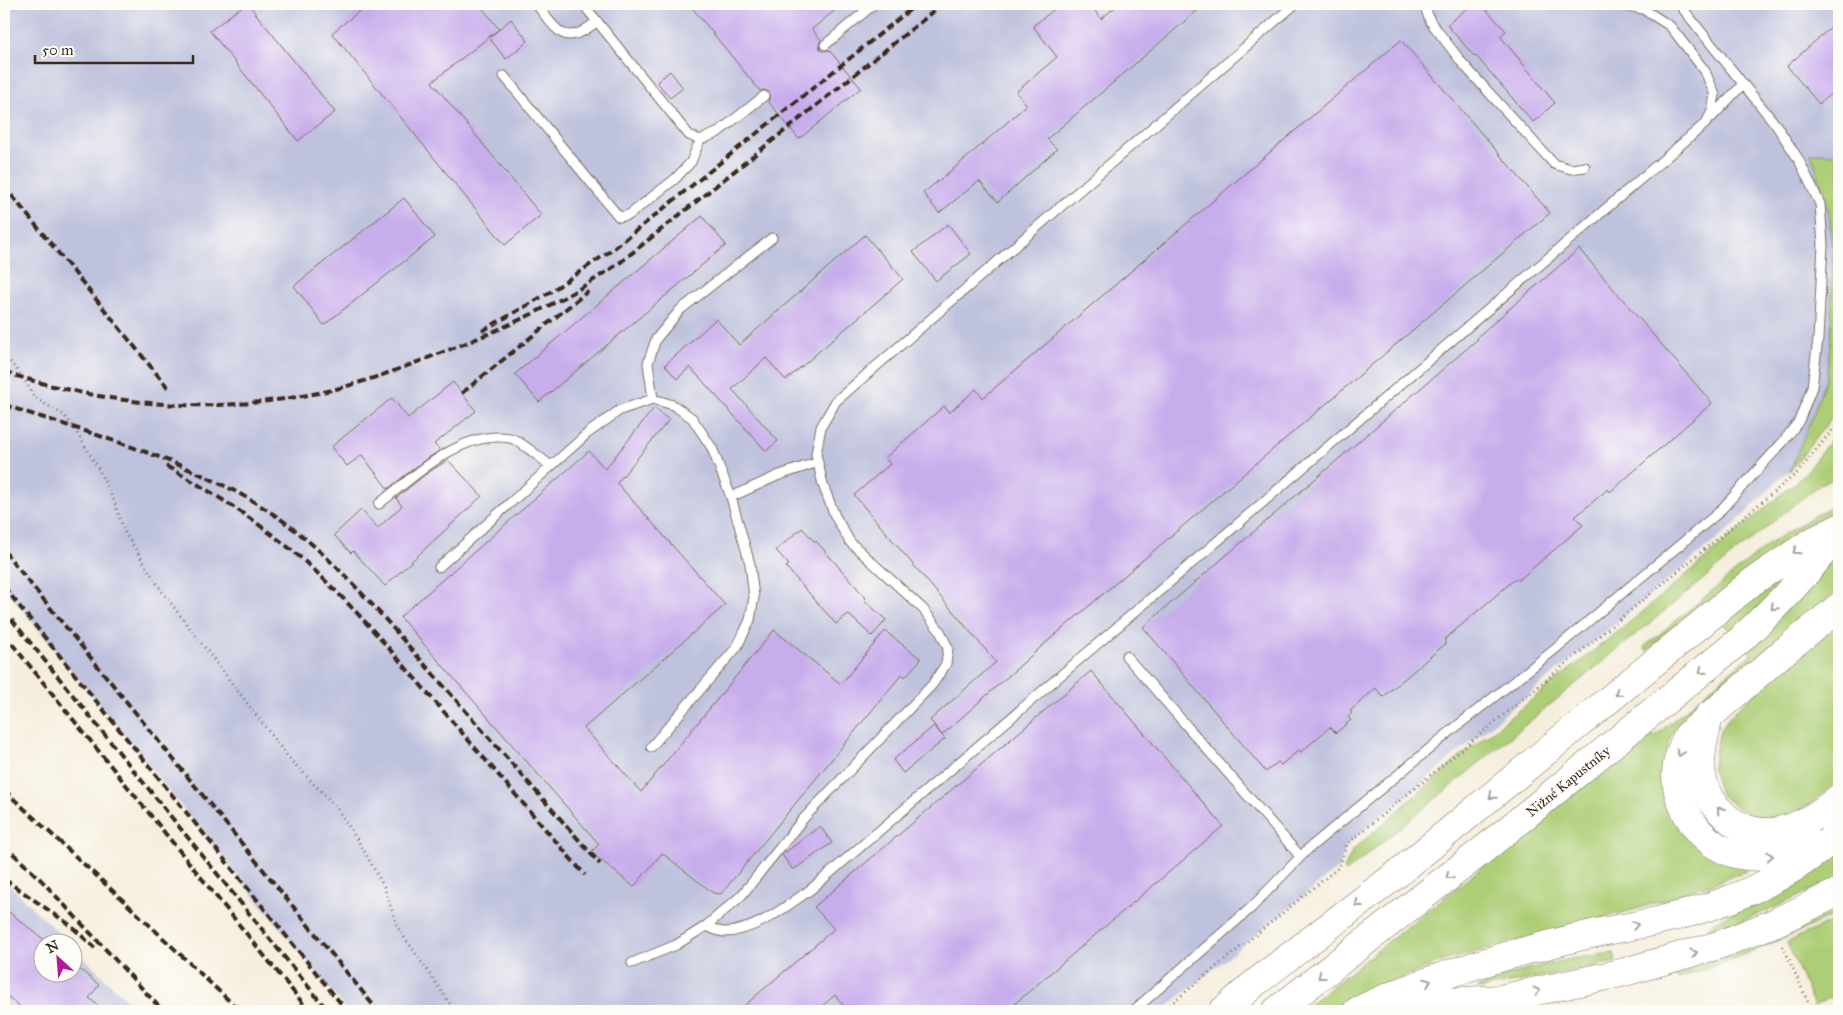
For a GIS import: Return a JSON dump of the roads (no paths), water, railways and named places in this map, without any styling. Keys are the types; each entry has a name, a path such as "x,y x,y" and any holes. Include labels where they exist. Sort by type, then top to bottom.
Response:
{"highway":[{"name":"Nižné Kapustníky","path":"1276,1011 1488,846 1739,640 1792,588 1839,529"},
{"path":"1223,1011 1255,983 1397,874 1752,582 1810,542 1839,529"},
{"path":"1839,607 1709,715 1688,735 1680,750 1676,774 1677,790 1686,812 1697,828 1710,841 1730,852 1753,857 1787,854 1839,831"},
{"path":"1709,715 1702,750 1701,768 1703,779 1710,797 1717,807 1735,823 1757,832 1781,832 1795,828 1811,819 1839,798"},
{"path":"1362,1009 1432,981 1487,962 1588,935 1670,918 1711,906 1753,889 1786,872 1814,854 1839,831"},
{"path":"1362,1009 1500,999 1621,973 1719,945 1774,923 1839,892"}],"lane":[{"path":"536,4 560,32 573,35 583,33 597,21"},
{"path":"583,4 689,135 700,140"},
{"path":"825,45 874,4"},
{"path":"632,963 676,945 706,926 741,896 803,819 932,685 946,664 948,648 940,631 923,609 850,542 835,516 823,485 816,454 821,427 836,401 1295,4"},
{"path":"1424,4 1430,21 1463,64 1554,164 1571,169 1584,167"},
{"path":"1615,4 1643,9 1670,26 1705,71 1715,95 1712,111 1706,123"},
{"path":"1133,1011 1252,907 1300,856 1457,726 1554,650 1711,519 1783,442 1799,421 1812,388 1818,339 1823,245 1820,204 1799,160 1776,125 1679,4"},
{"path":"504,76 619,217 628,215 675,178 691,162 700,140 717,133 764,96"},
{"path":"706,926 723,933 748,927 781,910 810,890 1706,123 1743,84"},
{"path":"653,399 648,363 656,339 680,310 772,238"},
{"path":"439,567 588,433 620,410 653,399 673,405 692,418 712,448 731,497 750,564 754,597 750,620 737,647 651,747"},
{"path":"379,504 425,467 452,449 488,437 512,438 551,466"},
{"path":"731,497 777,476 818,462"},
{"path":"1126,656 1300,856"},
{"path":"1838,1011 1839,1005"}],"railway":[{"path":"482,331 547,294 612,250 917,4"},
{"path":"4,372 87,394 127,400 207,405 248,403 332,390 392,371 451,349 540,310 582,287 622,261 943,4"},
{"path":"4,186 169,389"},
{"path":"462,393 588,291"},
{"path":"4,405 133,447 196,472 256,503 304,537 367,599 600,864"},
{"path":"166,466 216,495 248,517 315,570 390,650 585,875"},
{"path":"4,551 378,1011"},
{"path":"4,587 347,1011"},
{"path":"4,610 328,1011"},
{"path":"4,634 309,1011"},
{"path":"4,790 240,1011"},
{"path":"4,845 41,880 163,1011"},
{"path":"4,879 70,925 95,948"}]}
